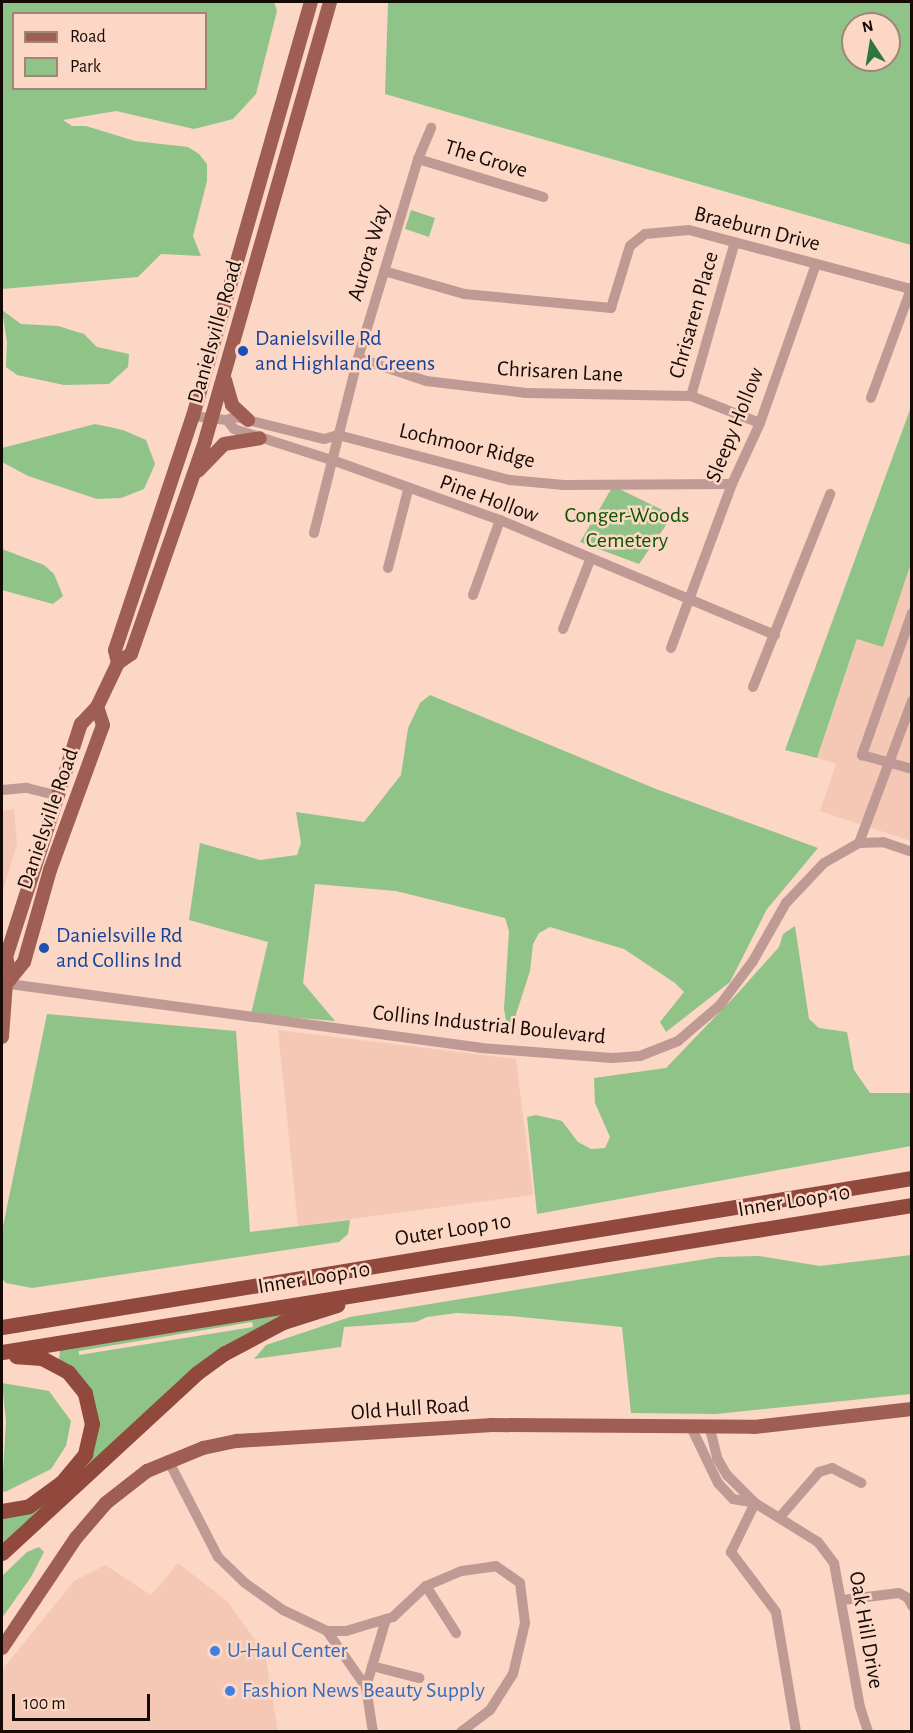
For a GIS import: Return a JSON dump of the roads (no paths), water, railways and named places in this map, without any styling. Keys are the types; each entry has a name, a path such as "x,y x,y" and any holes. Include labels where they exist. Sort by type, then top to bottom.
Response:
{"highway":[{"name":"Outer Loop 10","path":"2,1327 912,1178"},
{"path":"883,1210 912,1205"},
{"path":"883,1210 912,1210"},
{"name":"Inner Loop 10","path":"2,1354 883,1210"},
{"path":"3,1553 171,1395 225,1353 283,1322 384,1290"},
{"path":"2,1354 42,1358 68,1371 85,1393 92,1424 85,1454 61,1483 29,1506 2,1510"}],"main road":[{"name":"Danielsville Road","path":"118,663 115,650 193,416 311,2"},
{"name":"Danielsville Road","path":"2,1037 6,957 56,795 81,724 98,707 118,663 131,654 193,477 225,374 330,2"},
{"path":"225,374 229,399 248,420"},
{"path":"193,477 224,444 260,438"},
{"name":"Danielsville Road","path":"5,982 24,962 50,870 103,725 98,707"},
{"name":"Old Hull Road","path":"2,1648 98,1511 135,1479 168,1460 237,1441 492,1425 710,1429 912,1409"}],"street":[{"name":"Aurora Way","path":"332,459 358,358 384,271 418,159 431,128"},
{"name":"The Grove","path":"418,159 543,196"},
{"name":"Braeburn Drive","path":"384,271 464,294 611,308 630,246 645,234 688,230 734,245 911,289 871,398"},
{"name":"Chrisaren Place","path":"691,396 734,245"},
{"name":"Sleepy Hollow","path":"686,600 732,484 760,423 816,264"},
{"name":"Chrisaren Lane","path":"358,358 437,383 526,393 691,396 760,423"},
{"path":"193,416 227,420 235,417 324,439 338,435"},
{"name":"Pine Hollow","path":"227,420 234,429 332,459 408,490 500,520 590,560 775,635"},
{"name":"Lochmoor Ridge","path":"338,435 510,480 564,485 732,484"},
{"path":"314,533 332,459"},
{"name":"Pine Hollow","path":"388,568 408,490"},
{"path":"753,687 830,494"},
{"path":"473,595 500,520"},
{"path":"563,629 590,560"},
{"path":"671,648 686,600"},
{"path":"912,613 862,755 889,766 912,769"},
{"path":"912,701 860,843 883,842 912,852"},
{"path":"2,790 27,788 56,795"},
{"name":"Collins Industrial Boulevard","path":"5,982 158,1007 480,1048 612,1058 640,1056 672,1044 700,1025 737,984 794,891 824,863 860,843"},
{"name":"Oak Hill Drive","path":"692,1429 718,1483 733,1498 755,1503"},
{"name":"Oak Hill Drive","path":"710,1429 717,1458 727,1475 755,1503 818,1542 834,1563 843,1600 860,1707 868,1731"},
{"path":"168,1460 218,1557 245,1583 283,1610 327,1631 346,1631 386,1619 426,1586 462,1571 496,1566 520,1583 525,1623 513,1674 490,1710 461,1731"},
{"path":"780,1517 819,1472 832,1468 861,1483"},
{"path":"755,1503 730,1552 776,1612 795,1731"},
{"path":"426,1586 456,1633"},
{"path":"843,1600 899,1593 908,1598 912,1606"},
{"path":"373,1731 366,1687 386,1619"},
{"path":"327,1631 366,1687"},
{"path":"372,1666 419,1678"}],"place":[{"name":"Danielsville Rd and Highland Greens","path":"243,351"},
{"name":"Danielsville Rd and Collins Ind","path":"44,948"},
{"name":"U-Haul Center","path":"215,1651"},
{"name":"Fashion News Beauty Supply","path":"230,1691"}],"park label":[{"name":"Conger-Woods Cemetery","path":"627,528"}]}
